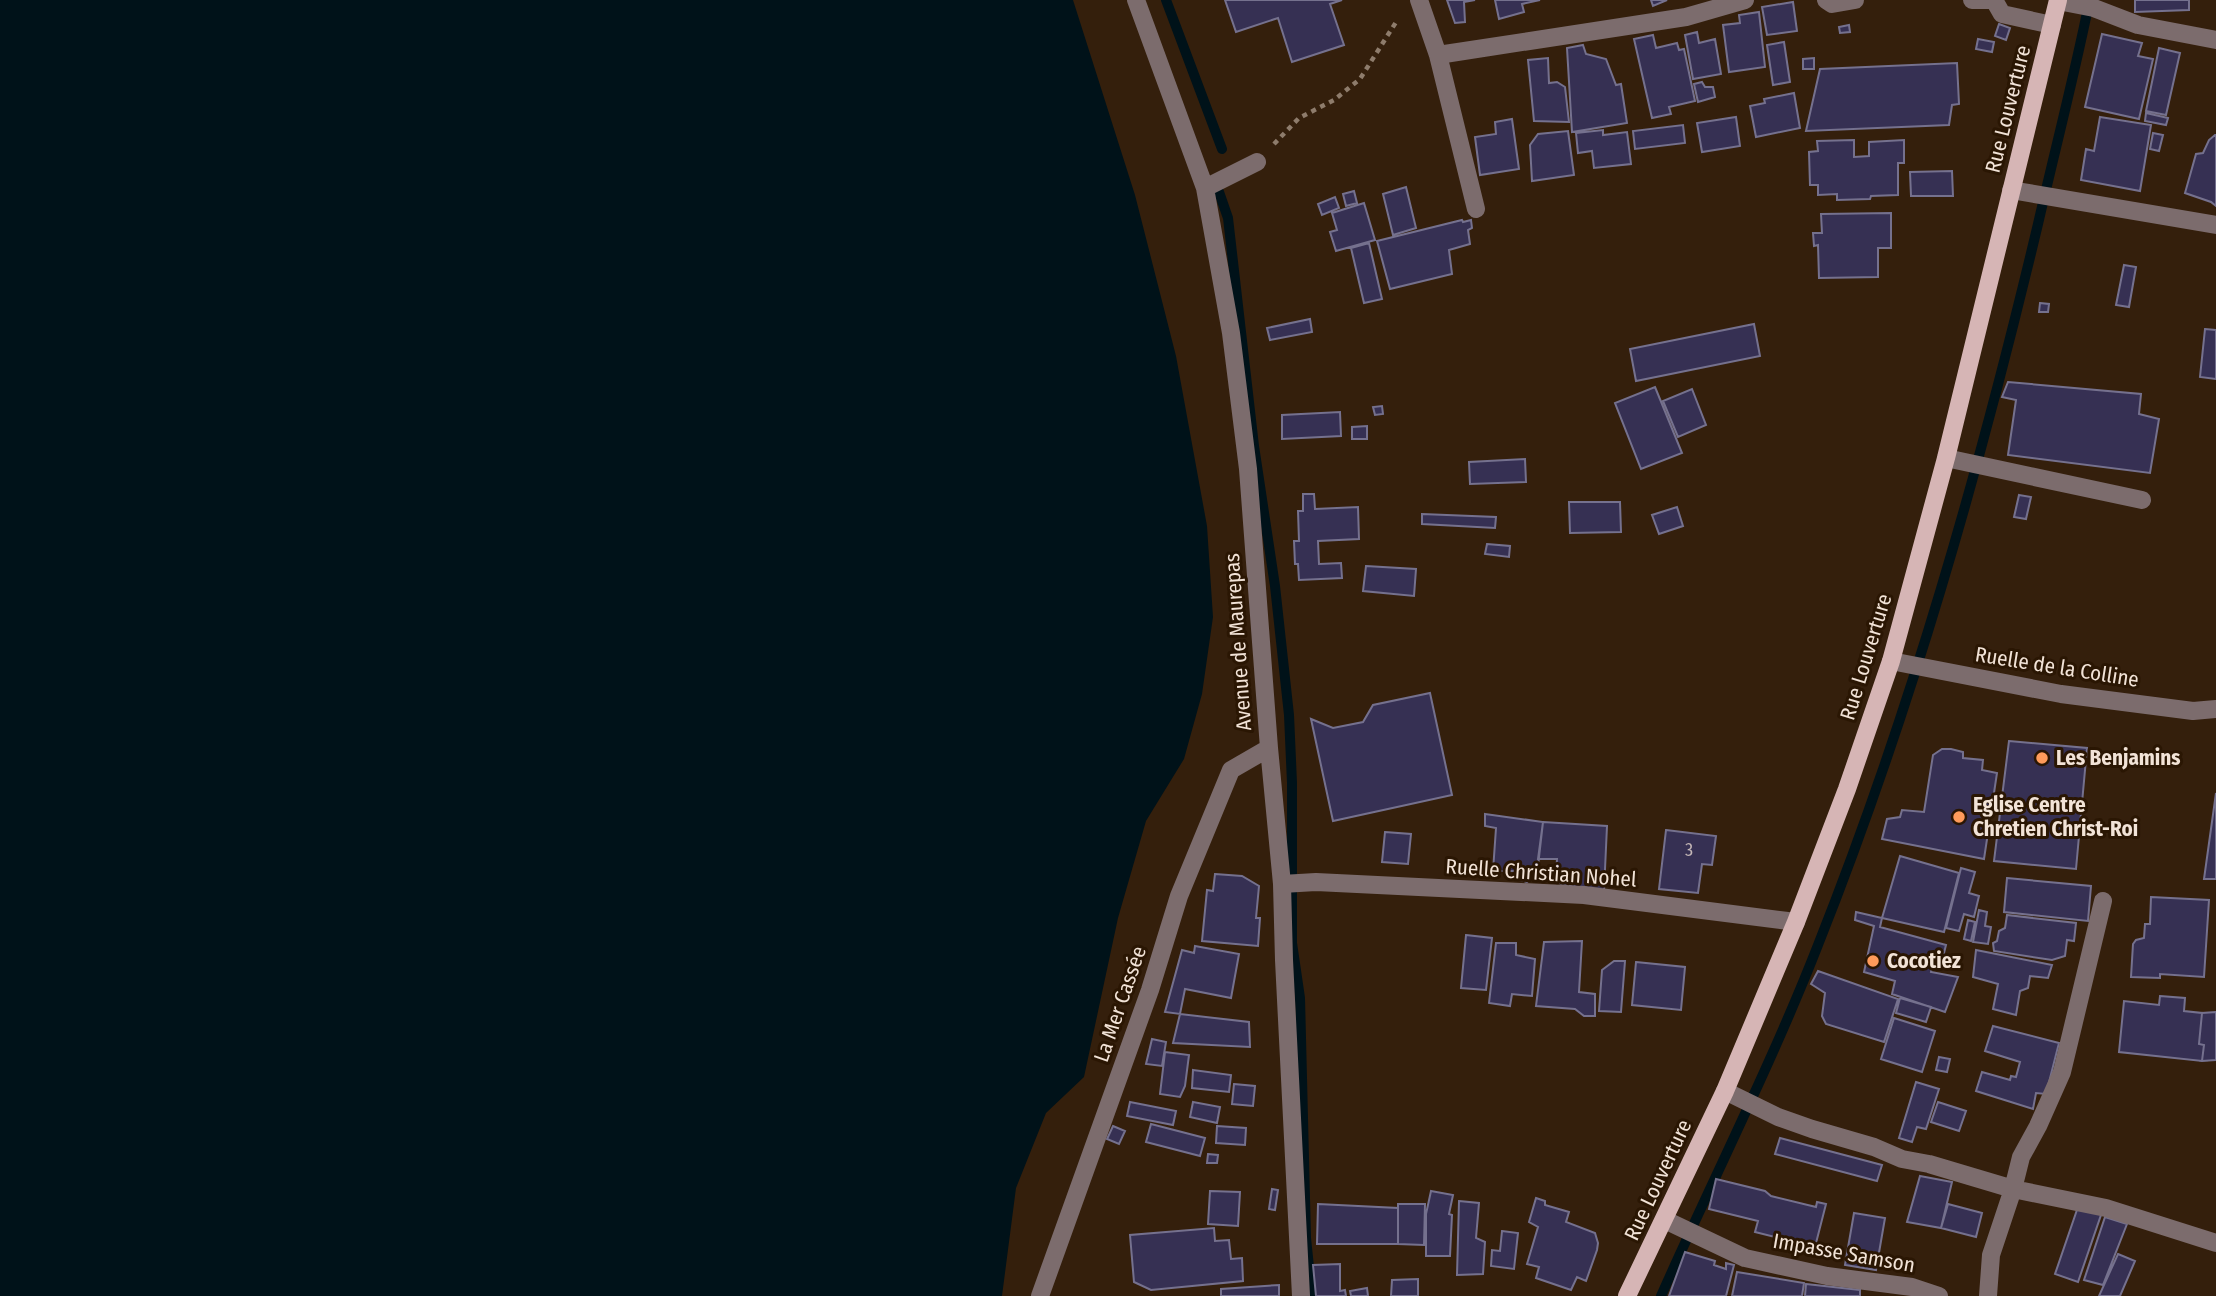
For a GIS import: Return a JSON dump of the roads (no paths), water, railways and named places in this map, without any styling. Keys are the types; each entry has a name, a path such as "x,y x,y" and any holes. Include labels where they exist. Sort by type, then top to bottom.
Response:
{"main road":[{"name":"Rue Louverture","path":"1628,1296 1725,1091 1796,922 1847,789 1891,661 1946,458 2058,0"}],"street":[{"name":"Avenue de Maurepas","path":"1136,0 1205,188 1231,333 1248,469 1282,884 1301,1296"},
{"path":"1419,0 1438,55 1476,209"},
{"path":"1438,55 1686,17 1745,0"},
{"path":"1826,0 1832,4 1855,0"},
{"path":"1972,0 1994,0 2002,14 2052,24"},
{"path":"2058,0 2089,7 2138,25 2216,40"},
{"path":"1205,188 1257,162"},
{"path":"2011,190 2216,225"},
{"path":"1946,458 2142,500"},
{"name":"Ruelle de la Colline","path":"1891,661 2061,694 2193,711 2216,709"},
{"name":"La Mer Cassée","path":"1040,1296 1150,990 1179,896 1231,770 1269,748"},
{"name":"Ruelle Christian Nohel","path":"1282,884 1316,882 1584,895 1796,922"},
{"path":"1988,1296 1991,1255 2021,1157 2062,1072 2103,901"},
{"path":"1725,1091 1778,1117 1874,1147 1902,1159 1929,1164 2012,1189 2106,1208 2216,1242"},
{"name":"Impasse Samson","path":"1665,1220 1745,1258 1827,1276 1912,1287 1939,1296"}],"waterway":[{"path":"1166,0 1222,149"},
{"path":"1661,1296 1800,990 1852,857 1913,678 1967,498 2016,315 2089,3"},
{"path":"1219,192 1228,218 1289,715 1292,783 1292,943 1300,998 1306,1238 1312,1296"}],"place":[{"name":"Les Benjamins","path":"2042,758"},
{"name":"Eglise Centre Chretien Christ-Roi","path":"1959,817"},
{"name":"Cocotiez","path":"1873,961"}]}
